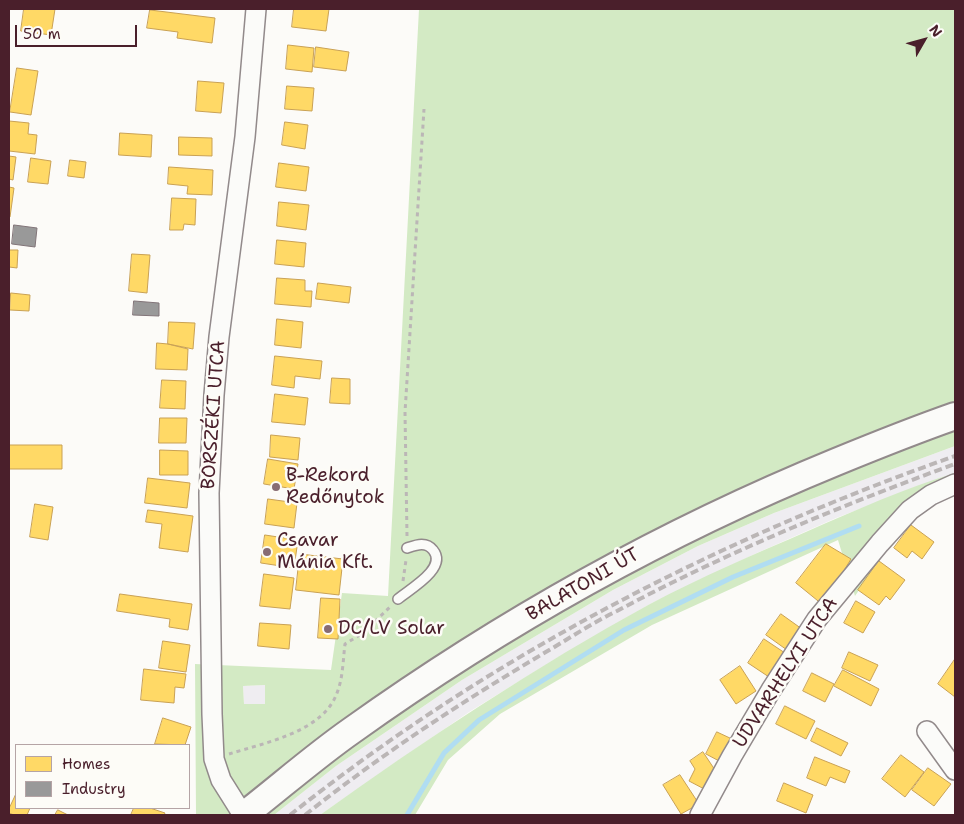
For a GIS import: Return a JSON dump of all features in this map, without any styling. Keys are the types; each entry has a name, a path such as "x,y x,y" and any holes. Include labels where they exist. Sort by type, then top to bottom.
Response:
{"main road":[{"name":"BALATONI ÚT","path":"244,815 349,732 407,692 508,628 581,585 663,541 751,498 876,446 955,416"}],"street":[{"name":"BORSZÉKI UTCA","path":"244,815 220,780 214,759 209,493 214,395 220,328 244,137 256,9"},
{"name":"UDVARHELYI UTCA","path":"700,815 747,731 817,619 910,510 931,495 955,484"},
{"path":"928,731 955,770"}],"lane":[{"path":"398,599 429,574 437,560 433,550 425,544 417,544 407,548"}],"path":[{"path":"214,759 305,728 320,718 337,693 345,644 375,623 398,599 404,576 407,548 405,412 424,109"}],"shaded area":[{"path":"955,446 955,473 836,518 652,603 469,712 320,815 274,815 336,766 462,680 613,590 698,546 774,513"},
{"path":"265,685 265,704 244,705 243,686"}],"green space":[{"path":"419,9 955,9 955,446 774,513 698,546 613,590 462,680 336,766 274,815 196,815 195,664 331,670 342,593 388,596","holes":["265,685 265,704 244,704 243,686"]},
{"path":"955,473 955,493 924,510 906,527 883,555 855,596 838,540 652,625 500,714 448,760 415,815 320,815 400,759 523,678 650,604 728,566 844,515 899,492"}],"building: Homes":[{"path":"24,9 55,9 51,35 21,31"},
{"path":"294,9 329,9 326,31 292,27"},
{"path":"150,10 215,18 212,43 177,38 178,32 147,28"},
{"path":"288,45 314,48 312,72 286,69"},
{"path":"316,47 349,52 346,71 314,67"},
{"path":"17,68 38,71 31,115 10,112"},
{"path":"198,81 224,83 221,113 196,111"},
{"path":"287,86 314,88 312,111 285,109"},
{"path":"9,121 29,123 28,134 37,135 35,154 9,151"},
{"path":"285,122 308,125 305,149 282,145"},
{"path":"120,133 152,135 151,157 119,155"},
{"path":"179,137 212,138 212,156 179,155"},
{"path":"9,156 16,157 13,180 9,179"},
{"path":"31,158 51,161 48,184 28,182"},
{"path":"70,160 86,162 84,178 68,176"},
{"path":"279,163 309,167 306,191 276,187"},
{"path":"169,167 213,170 212,195 187,194 188,186 168,184"},
{"path":"9,187 14,188 10,217 9,217"},
{"path":"172,198 196,199 195,225 184,224 183,230 170,230"},
{"path":"279,202 309,205 306,230 277,226"},
{"path":"277,240 306,243 304,267 275,264"},
{"path":"9,250 18,250 17,268 9,267"},
{"path":"132,254 150,255 147,293 129,291"},
{"path":"277,278 305,280 305,291 312,291 311,307 275,304"},
{"path":"318,283 351,287 349,303 316,299"},
{"path":"11,293 30,295 29,311 10,310"},
{"path":"277,319 303,322 301,348 275,345"},
{"path":"169,322 195,323 193,349 168,344"},
{"path":"157,343 188,349 187,370 156,369"},
{"path":"275,356 322,361 320,379 295,376 294,388 272,385"},
{"path":"332,378 350,379 350,404 330,403"},
{"path":"162,380 186,381 185,409 160,408"},
{"path":"275,394 308,398 305,425 272,422"},
{"path":"160,418 187,418 186,443 159,443"},
{"path":"271,435 300,438 298,460 270,457"},
{"path":"9,445 62,445 62,469 9,469"},
{"path":"160,450 188,451 188,475 160,475"},
{"path":"268,459 298,464 294,489 264,484"},
{"path":"148,478 190,483 187,508 145,503"},
{"path":"268,499 297,503 294,528 265,524"},
{"path":"35,504 53,507 48,540 30,537"},
{"path":"148,510 193,516 188,552 159,548 162,524 146,522"},
{"path":"911,525 934,542 922,559 912,551 907,558 894,548"},
{"path":"265,535 298,540 294,568 261,563"},
{"path":"826,544 851,559 823,605 796,583"},
{"path":"300,554 343,559 339,595 296,590"},
{"path":"879,561 905,580 890,600 886,596 879,605 858,590"},
{"path":"264,574 294,578 290,609 260,606"},
{"path":"120,594 192,604 188,630 169,627 170,619 117,611"},
{"path":"321,598 340,599 338,639 318,638"},
{"path":"856,601 875,612 863,633 844,623"},
{"path":"781,614 802,629 787,650 766,635"},
{"path":"260,623 291,625 289,649 258,646"},
{"path":"764,639 785,653 769,677 748,663"},
{"path":"163,641 190,645 186,672 159,668"},
{"path":"849,652 878,665 870,681 842,668"},
{"path":"955,659 955,697 938,684"},
{"path":"740,666 756,691 736,704 720,680"},
{"path":"144,669 186,674 184,688 175,687 174,703 141,700"},
{"path":"843,670 879,689 871,706 834,686"},
{"path":"812,673 834,684 825,702 803,691"},
{"path":"785,706 815,721 806,739 776,724"},
{"path":"163,718 191,727 185,744 155,744"},
{"path":"817,728 848,743 841,756 811,741"},
{"path":"717,732 732,739 721,762 706,754"},
{"path":"703,752 717,773 708,791 689,781 695,769 690,761"},
{"path":"901,755 924,772 905,797 882,779"},
{"path":"815,757 850,771 845,783 830,777 826,786 807,778"},
{"path":"928,768 951,784 934,806 912,790"},
{"path":"680,775 699,804 681,814 663,785"},
{"path":"784,783 813,795 806,813 777,801"},
{"path":"15,796 15,809 30,809 27,815 14,815 9,813"},
{"path":"134,809 153,809 165,813 164,815 131,815"},
{"path":"58,810 68,815 55,815"}],"building: Industry":[{"path":"14,225 37,228 35,247 12,244"},
{"path":"134,301 159,303 159,316 133,315"}],"waterway":[{"path":"407,815 444,753 479,720 624,630 733,577 859,526"}],"railway":[{"path":"290,815 366,758 444,704 525,654 608,608 692,565 778,525 866,489 955,456"},
{"path":"305,815 364,770 425,728 488,687 600,620 699,569 783,531 955,464"}],"place":[{"name":"B-Rekord Redőnytok","path":"276,487"},
{"name":"Csavar Mánia Kft.","path":"267,552"},
{"name":"DC/LV Solar","path":"328,629"}]}
